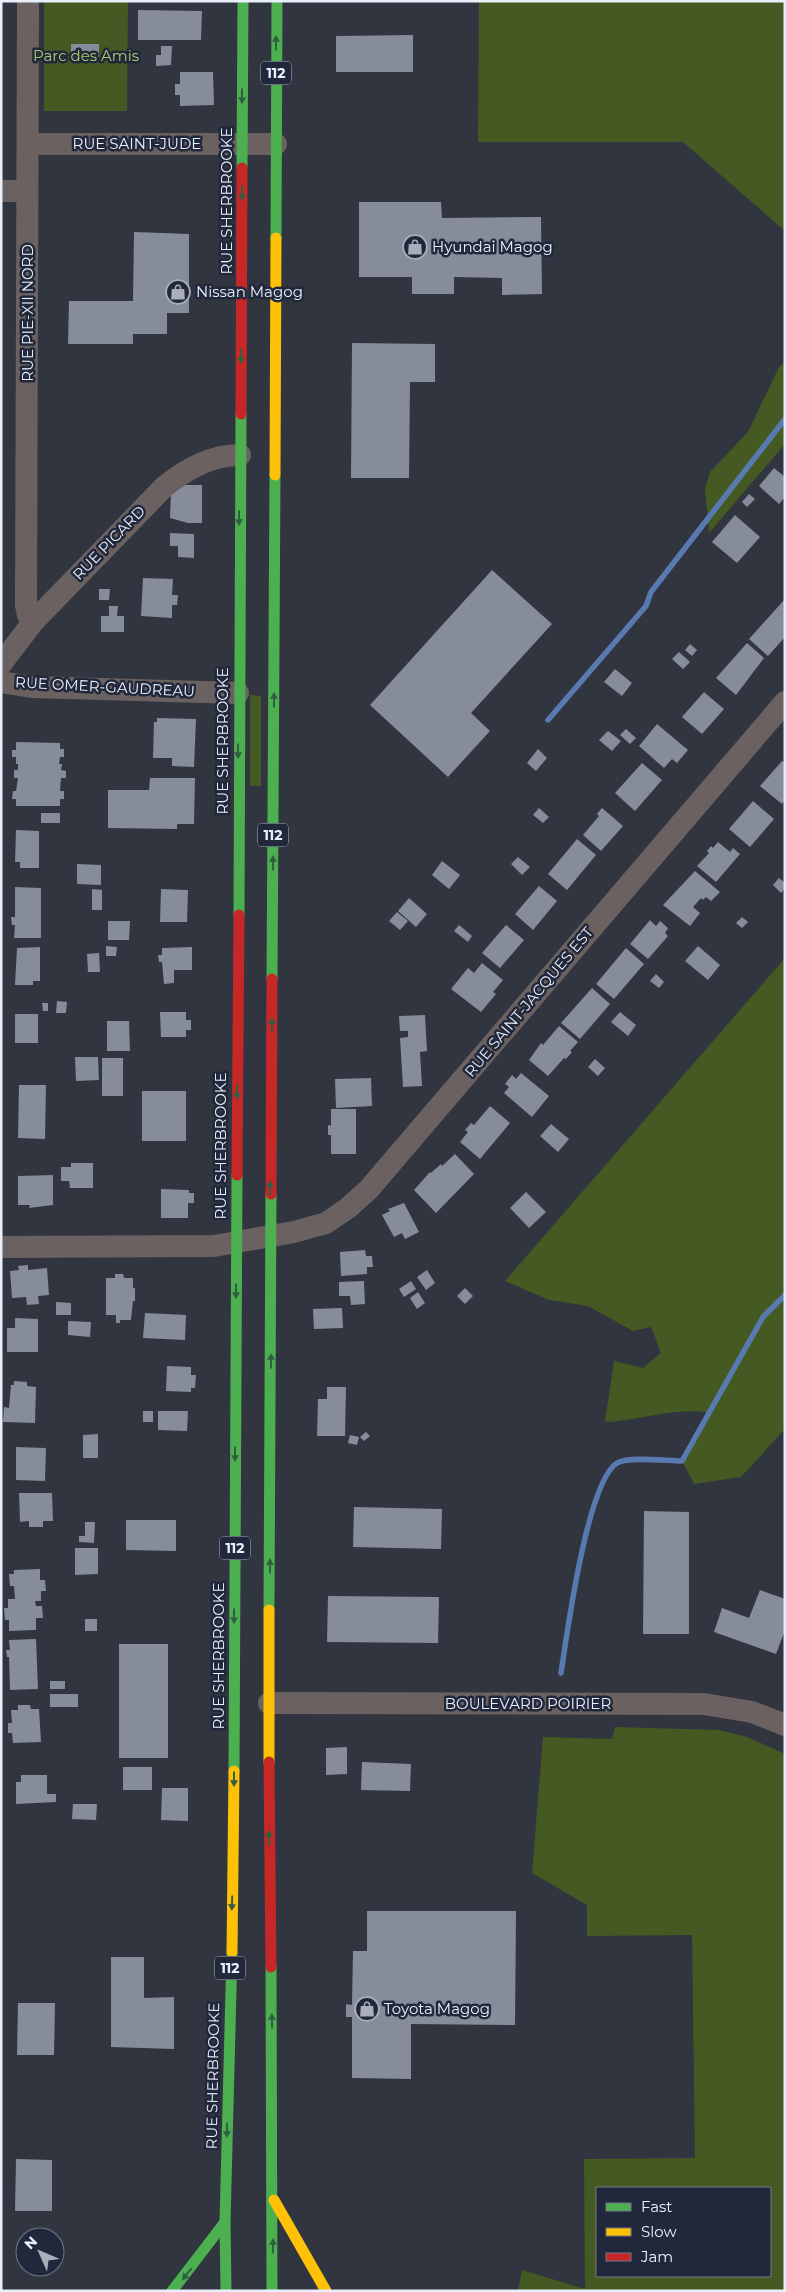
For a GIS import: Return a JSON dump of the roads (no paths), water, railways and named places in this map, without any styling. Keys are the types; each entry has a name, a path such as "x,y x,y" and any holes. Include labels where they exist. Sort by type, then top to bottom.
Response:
{"main road":[{"name":"RUE SHERBROOKE","path":"226,2291 234,1854 238,693 243,1"},
{"name":"112","path":"272,2291 274,2200 269,1703 270,1236 277,1"},
{"path":"274,2200 326,2291"},
{"path":"172,2291 226,2222"}],"street":[{"name":"RUE PIE-XII NORD","path":"28,1 26,605 28,615 33,622"},
{"name":"RUE SAINT-JUDE","path":"28,144 276,144"},
{"path":"1,191 27,191"},
{"name":"RUE PICARD","path":"1,664 33,622 165,486 182,474 212,459 240,455"},
{"name":"RUE OMER-GAUDREAU","path":"1,682 32,687 238,693"},
{"name":"RUE SAINT-JACQUES EST","path":"1,1247 206,1247 236,1243 326,1223 348,1208 369,1190 785,702"},
{"name":"BOULEVARD POIRIER","path":"269,1703 347,1705 704,1704 752,1712 785,1725"}],"waterway":[{"path":"548,720 646,606 651,592 785,419"},
{"path":"561,1673 580,1560 596,1498 606,1476 617,1463 622,1461 638,1459 682,1461 763,1317 785,1295"}],"place":[{"name":"Hyundai Magog","path":"415,247"},
{"name":"Nissan Magog","path":"178,292"},
{"name":"Toyota Magog","path":"367,2009"}],"park label":[{"name":"Parc des Amis","path":"86,56"}]}
